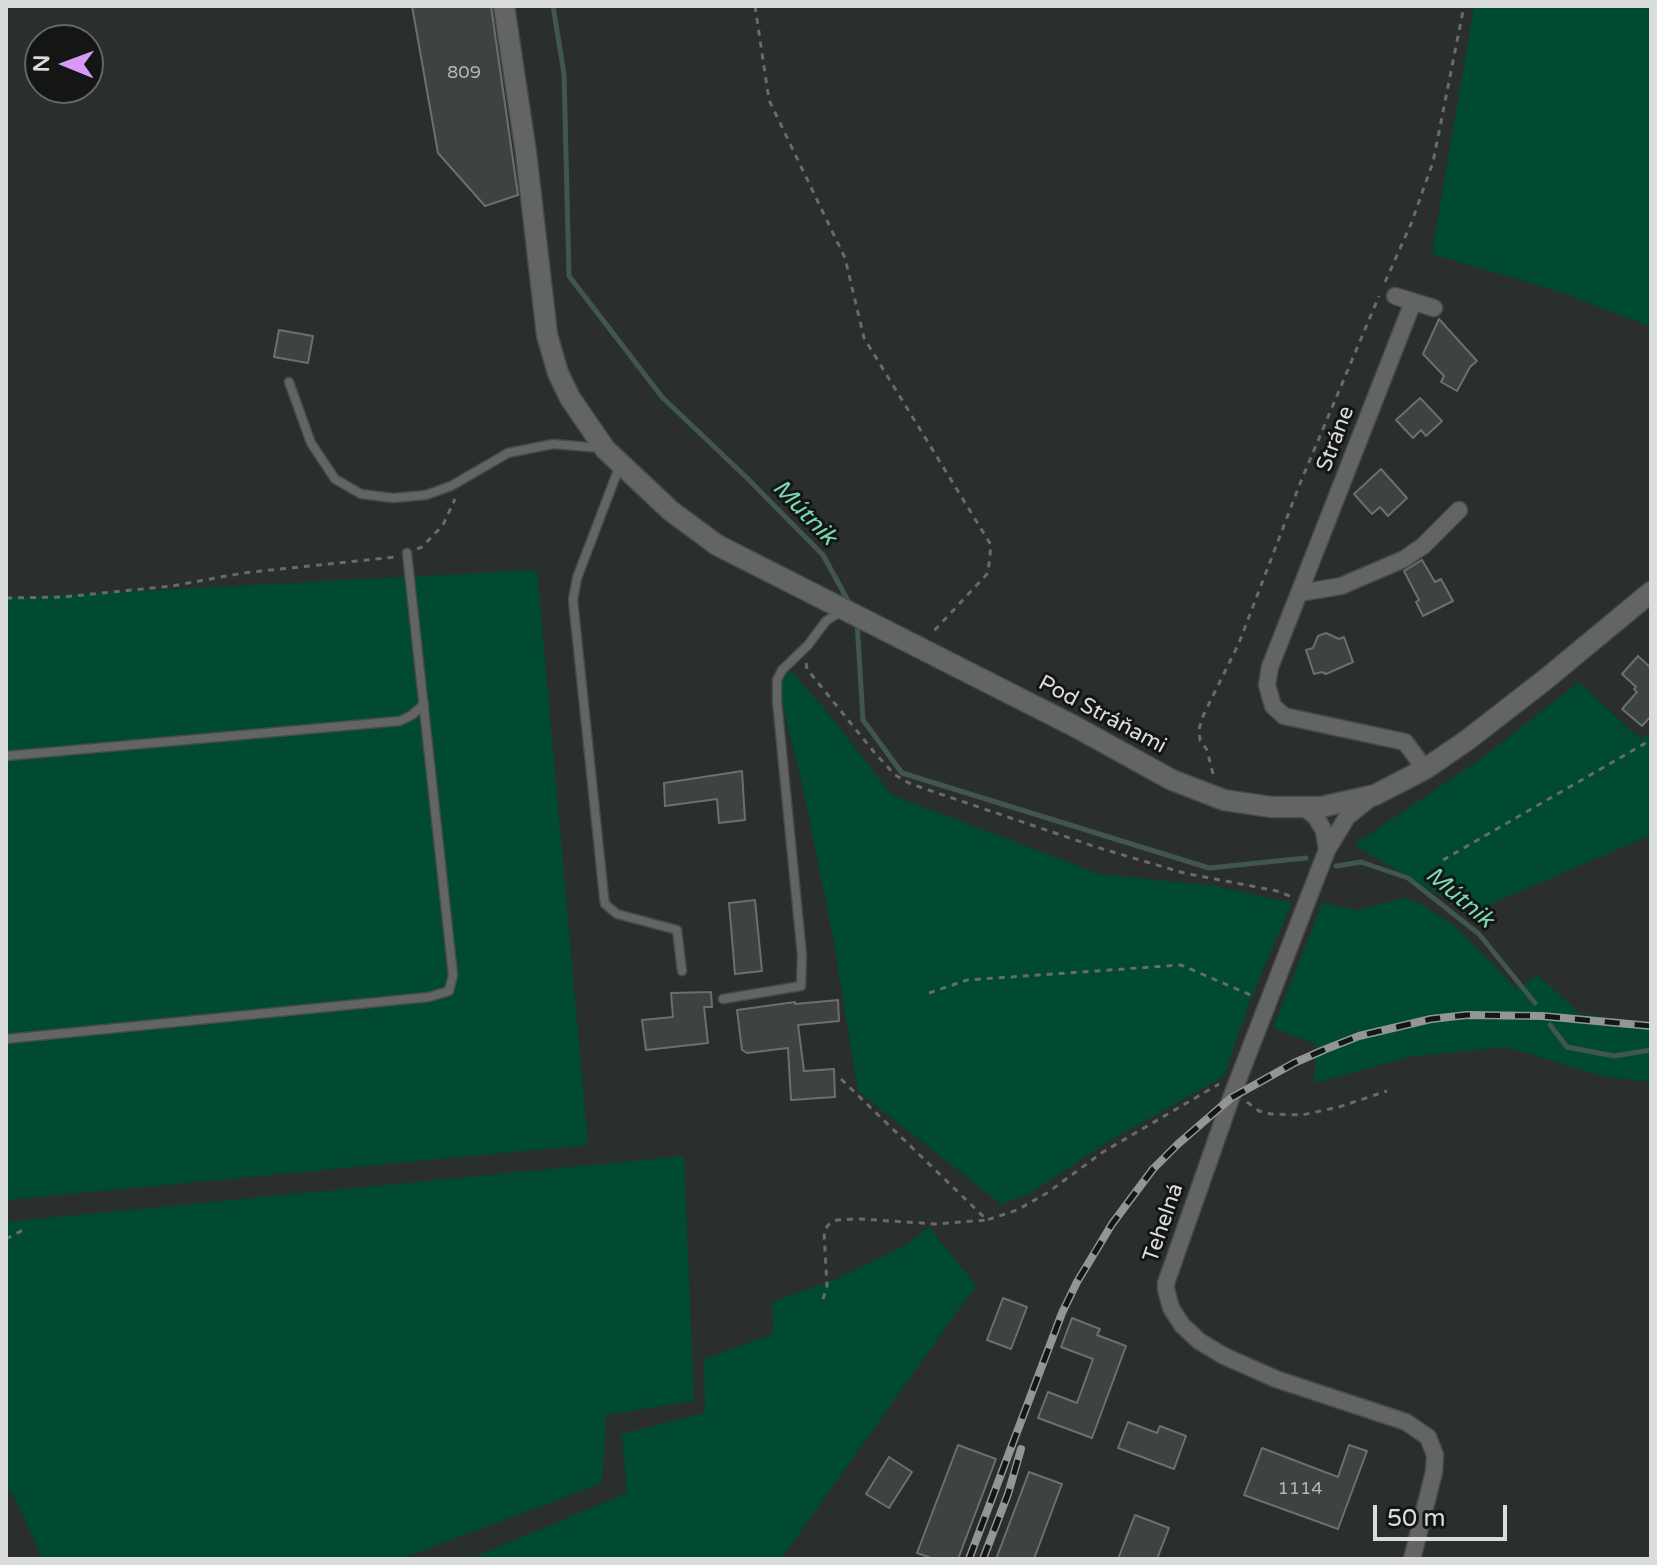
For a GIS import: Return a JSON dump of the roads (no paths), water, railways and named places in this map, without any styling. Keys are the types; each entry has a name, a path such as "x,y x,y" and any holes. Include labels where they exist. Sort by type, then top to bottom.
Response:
{"street":[{"name":"Pod Stráňami","path":"504,6 526,153 545,326 562,383 605,449 671,511 717,545 1074,726 1172,780 1209,795 1271,807 1321,807 1375,795 1425,769 1507,711 1651,592"},
{"path":"1395,296 1434,308"},
{"name":"Stráne","path":"1413,302 1268,676 1267,692 1277,712 1299,721 1405,742 1425,769"},
{"path":"1300,593 1341,586 1404,559 1423,546 1459,510"},
{"name":"Tehelná","path":"1375,795 1347,817 1327,850 1237,1083 1166,1283 1168,1300 1178,1319 1189,1332 1224,1356 1276,1379 1406,1422 1428,1437 1435,1463 1412,1559"},
{"path":"1303,807 1316,817 1324,831 1327,850"}],"lane":[{"path":"289,382 311,443 335,479 361,494 393,498 426,495 508,453 553,444 605,449"},
{"path":"620,464 577,578 573,600 604,897 605,904 617,914 677,930 682,971"},
{"path":"6,1039 429,997 449,991 453,975 407,553"},
{"path":"723,999 801,986 802,956 777,680 782,670 808,645 826,621 849,613"},
{"path":"6,756 400,721 424,704"}],"waterway":[{"name":"Mútnik","path":"553,6 564,74 569,276 662,397 823,555 851,606"},
{"name":"Mútnik","path":"857,622 863,720 902,773 1209,868 1306,858"},
{"name":"Mútnik","path":"1336,866 1361,862 1408,878 1479,934 1535,1003"},
{"name":"Mútnik","path":"1550,1025 1567,1047 1614,1056 1651,1050"}],"railway":[{"path":"969,1559 1062,1313 1077,1282 1112,1224 1153,1169 1231,1098 1326,1049 1359,1036 1431,1019 1467,1015 1542,1016 1651,1026"},
{"path":"983,1559 1008,1494 1021,1449"}]}
